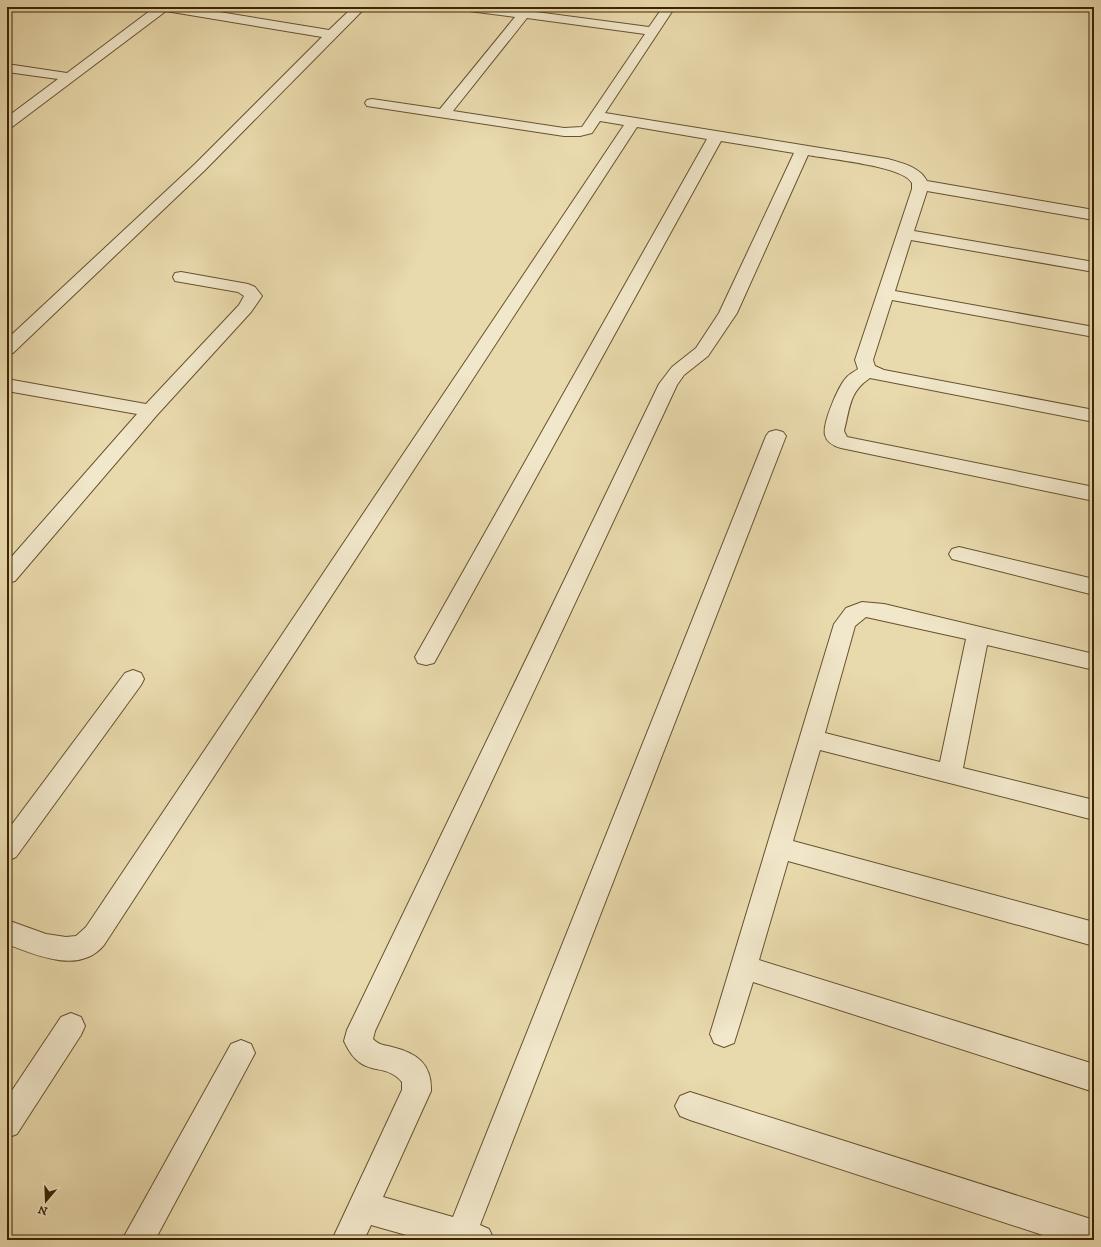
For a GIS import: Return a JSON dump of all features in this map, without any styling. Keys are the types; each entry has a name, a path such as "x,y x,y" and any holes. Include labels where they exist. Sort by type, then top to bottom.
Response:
{"street":[{"path":"7,124 163,7"},
{"path":"166,7 333,35"},
{"path":"7,349 200,167 360,7"},
{"path":"469,7 653,31"},
{"path":"372,103 564,132 580,132 587,130 669,7"},
{"path":"443,114 524,14"},
{"path":"7,68 69,77"},
{"path":"597,116 888,164 913,174 919,180 921,185 864,360 864,367 868,371 879,374 1094,416"},
{"path":"7,932 58,949 75,949 87,944 98,934 633,122"},
{"path":"426,657 716,136"},
{"path":"348,1240 416,1091 417,1078 406,1066 371,1055 362,1050 358,1041 361,1030 668,384 678,371 702,352 728,313 803,150"},
{"path":"921,185 1094,215"},
{"path":"906,234 1094,266"},
{"path":"7,576 150,412 245,308 253,296 249,291 242,288 181,278"},
{"path":"886,294 1094,332"},
{"path":"868,371 852,381 845,392 834,431 835,437 841,442 1094,494"},
{"path":"7,385 150,412"},
{"path":"363,1207 470,1238 776,436"},
{"path":"959,554 1094,587"},
{"path":"724,1034 844,624 852,613 866,609 878,611 1094,662"},
{"path":"950,774 978,634"},
{"path":"7,850 133,679"},
{"path":"810,739 1094,810"},
{"path":"779,848 1094,934"},
{"path":"744,967 1094,1078"},
{"path":"7,1124 71,1026"},
{"path":"138,1240 240,1053"},
{"path":"690,1106 1094,1236"}]}
